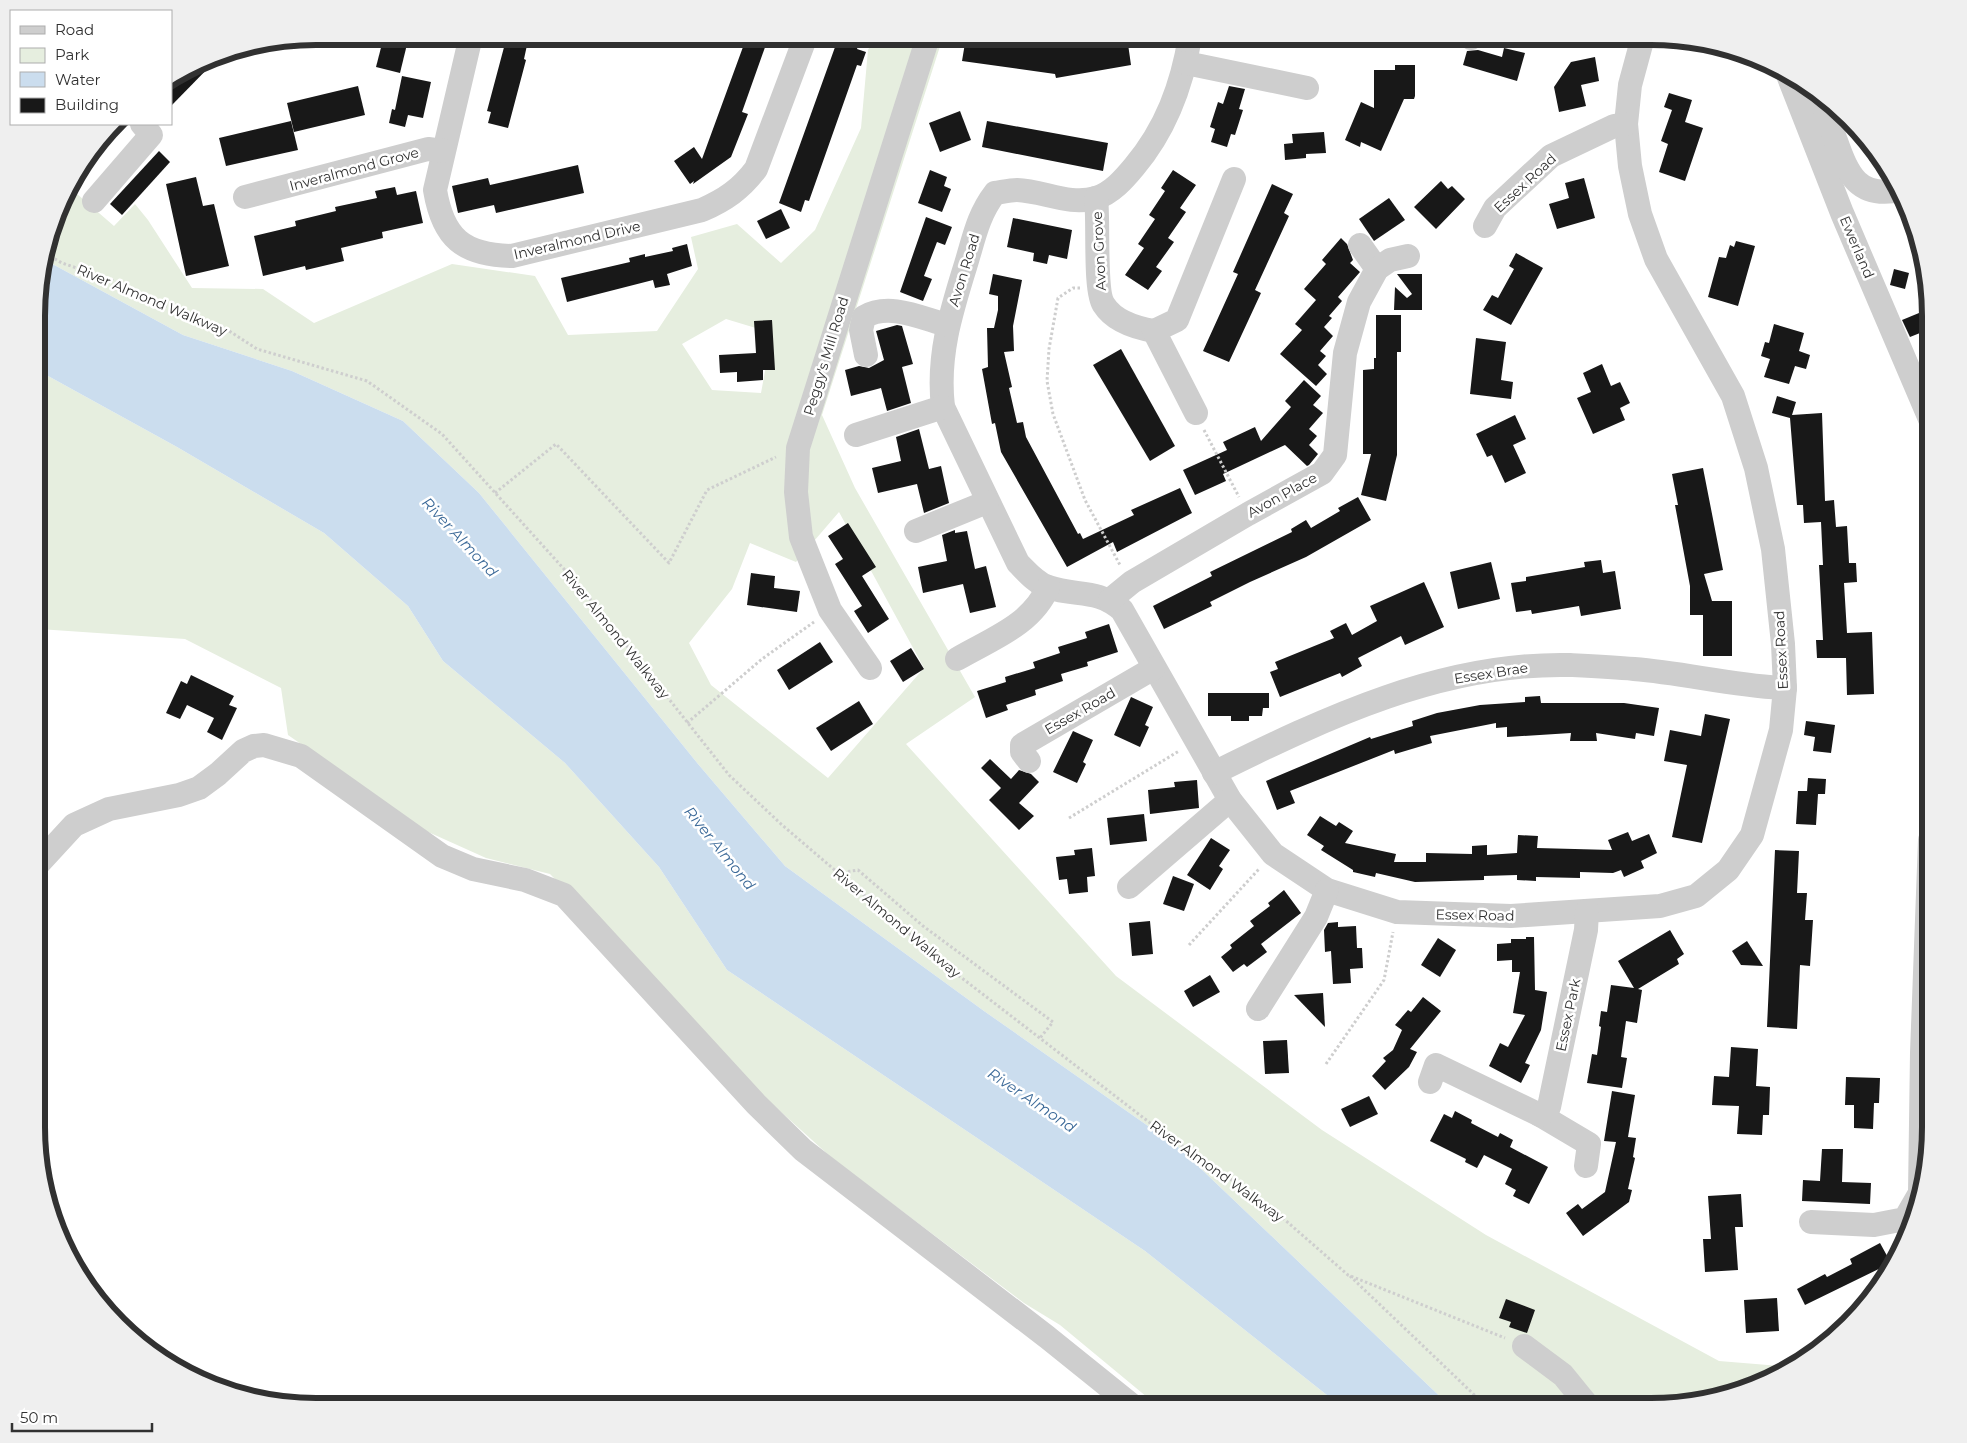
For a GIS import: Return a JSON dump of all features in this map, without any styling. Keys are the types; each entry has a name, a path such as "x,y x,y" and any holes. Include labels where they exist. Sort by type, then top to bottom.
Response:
{"street":[{"name":"Inveralmond Drive","path":"469,45 435,190 439,213 450,232 468,248 492,255 512,256 702,210 726,199 743,186 756,170 803,45"},
{"name":"Peggy's Mill Road","path":"870,668 830,610 801,537 796,492 798,448 925,45"},
{"name":"Avon Road","path":"1110,600 1095,595 1048,587 1033,578 1018,563 987,502 943,407 940,382 947,325 982,210 995,193 1018,190 1063,200 1096,198 1120,184 1151,147 1171,111 1186,63 1189,45"},
{"name":"Essex Road","path":"1110,600 1122,610 1230,800 1273,854 1327,890 1366,904 1397,912 1511,916 1660,906 1696,896 1728,870 1752,835 1780,730 1785,688 1773,549 1756,468 1733,396 1656,259 1640,214 1630,166 1626,124 1630,85 1641,45"},
{"path":"1186,63 1307,88"},
{"name":"Ewerland","path":"1792,84 1842,213 1922,399"},
{"path":"1824,107 1847,172 1866,189 1887,193 1892,192"},
{"name":"Essex Road","path":"1485,226 1494,208 1551,156 1614,126 1626,124"},
{"path":"94,201 150,135 143,125"},
{"name":"Inveralmond Grove","path":"259,198 428,149 443,151"},
{"path":"1195,407 1154,331 1177,320 1227,187"},
{"name":"Avon Grove","path":"1096,198 1099,288 1102,304 1110,312 1127,323 1154,331"},
{"path":"1360,246 1377,269 1390,260 1408,256"},
{"name":"Avon Place","path":"1110,600 1132,582 1322,473 1335,455 1344,353 1359,302 1377,269"},
{"path":"866,356 861,330 864,317 874,311 888,309 947,325"},
{"path":"856,435 943,407"},
{"path":"916,531 987,502"},
{"path":"957,658 1024,621 1041,604 1048,587"},
{"name":"Essex Brae","path":"1214,772 1319,722 1402,691 1453,678 1526,667 1568,665 1634,669 1762,687 1785,688"},
{"name":"Essex Road","path":"1028,761 1022,752 1022,745 1154,668"},
{"path":"45,856 74,825 109,809 179,795 199,788 218,774 242,751 254,746 264,745 301,756 442,856 473,869 525,880 564,895 756,1104 803,1150 1124,1398"},
{"path":"1130,886 1230,800"},
{"path":"1258,1009 1316,917 1327,890"},
{"name":"Essex Park","path":"1540,1115 1549,1107 1586,930 1587,911"},
{"path":"1921,1153 1922,1044"},
{"path":"1435,1065 1540,1115 1589,1144 1586,1166"},
{"path":"1811,1222 1874,1225 1905,1219 1908,1214"},
{"path":"1524,1346 1563,1374 1582,1398"}],"path":[{"name":"River Almond Walkway","path":"51,257 62,263 112,280 128,292 223,327 257,349 367,381 442,434 582,589 729,775 781,824 954,972 1158,1129 1269,1206 1348,1275 1524,1346"},
{"path":"1099,288 1073,288 1058,298 1049,349 1046,381 1053,414 1085,500 1121,566 1132,582"},
{"path":"1195,407 1248,514"},
{"path":"496,493 556,444 669,563 707,490 798,448"},
{"path":"687,723 762,659 830,610"},
{"path":"1069,818 1196,741"},
{"path":"1189,945 1273,854"},
{"path":"838,873 858,870 923,926 1053,1022 1040,1038"},
{"path":"1326,1064 1384,980 1397,912"},
{"path":"1348,1275 1478,1398"}],"green space":[{"path":"870,45 940,45 822,415 855,488 975,697 906,744 1116,976 1322,1130 1486,1235 1719,1361 1779,1366 1738,1384 1687,1396 1651,1398 1442,1398 1178,1147 984,1011 785,866 698,764 479,493 403,421 292,371 183,335 50,263 59,229 75,192 114,226 135,204 148,220 192,288 263,289 314,323 452,264 535,276 568,335 657,331 698,269 691,237 737,224 781,263 815,230 861,128 868,50","holes":["726,319 772,333 761,393 712,390 682,344","839,512 924,668 828,778 711,685 689,643 732,589 750,543 796,562"]},
{"path":"45,374 177,447 324,533 408,606 443,661 565,763 659,867 727,970 1145,1251 1331,1398 1148,1398 1060,1325 1024,1303 833,1159 760,1093 633,958 550,874 486,858 426,831 288,735 281,688 185,639 45,629"}],"water":[{"name":"River Almond","path":"50,263 183,335 292,371 403,421 479,493 698,764 785,866 984,1011 1178,1147 1442,1398 1331,1398 1145,1251 727,970 659,867 565,763 443,661 408,606 324,533 177,447 45,374 45,316"}],"building":[{"path":"382,45 407,45 400,73 376,67"},
{"path":"505,45 527,45 524,59 526,60 508,128 488,123 491,112 487,111"},
{"path":"744,45 766,45 742,112 748,114 731,157 693,184 694,181 690,184 674,161 694,147 702,159"},
{"path":"836,45 859,45 857,49 866,52 861,66 857,65 809,201 805,200 801,212 779,203"},
{"path":"965,45 1128,45 1131,65 1056,78 1055,74 962,61"},
{"path":"1504,48 1525,53 1517,81 1463,65 1467,51 1478,50 1502,57"},
{"path":"1595,57 1599,81 1581,85 1586,106 1559,112 1554,87 1571,62"},
{"path":"1395,65 1415,65 1415,96 1414,99 1404,99 1381,151 1361,142 1360,147 1345,140 1361,102 1374,108 1374,70 1395,70"},
{"path":"209,67 172,105 172,86"},
{"path":"402,76 431,82 423,118 408,115 405,127 389,123 392,109 395,110"},
{"path":"358,86 365,115 294,132 287,103"},
{"path":"1229,86 1245,89 1239,109 1243,110 1235,135 1231,134 1227,147 1211,142 1215,129 1210,127 1218,102 1223,104"},
{"path":"1669,93 1692,100 1685,122 1703,128 1685,181 1659,172 1668,144 1661,141 1672,110 1664,107"},
{"path":"960,111 971,140 940,152 929,123"},
{"path":"291,121 298,150 226,166 219,138"},
{"path":"987,121 1108,143 1103,171 982,147"},
{"path":"1324,132 1326,153 1306,154 1306,158 1285,160 1284,144 1293,143 1292,134"},
{"path":"159,151 170,162 122,215 110,204"},
{"path":"578,165 584,193 496,213 494,205 458,213 452,186 488,178 490,185"},
{"path":"930,170 947,177 944,186 951,189 942,212 918,203"},
{"path":"1173,170 1196,185 1180,208 1186,212 1168,238 1174,242 1156,267 1162,271 1148,290 1125,275 1144,248 1138,244 1155,219 1149,215 1165,191 1161,188"},
{"path":"196,177 203,206 214,204 229,266 186,276 166,184"},
{"path":"1584,178 1595,218 1557,229 1549,204 1569,198 1565,183"},
{"path":"1441,181 1448,189 1452,186 1465,199 1436,229 1414,207"},
{"path":"1272,184 1293,194 1284,213 1289,216 1255,290 1261,293 1229,362 1203,351 1238,274 1233,272"},
{"path":"395,187 397,195 416,191 423,223 382,232 383,238 341,248 344,261 306,270 305,266 263,276 254,236 296,226 295,221 336,211 335,207 377,198 375,191"},
{"path":"1389,198 1405,220 1374,241 1359,219"},
{"path":"781,209 790,228 766,239 757,221"},
{"path":"926,217 952,227 945,245 937,242 924,276 932,279 923,301 900,292"},
{"path":"1013,218 1072,230 1067,259 1049,255 1047,264 1033,261 1034,253 1007,247"},
{"path":"1341,238 1347,244 1353,260 1350,263 1360,272 1338,297 1342,301 1329,316 1332,318 1324,327 1333,336 1320,351 1326,356 1318,365 1327,374 1316,386 1280,354 1302,330 1295,324 1316,300 1304,289 1326,264 1322,260"},
{"path":"1736,241 1755,246 1738,306 1708,297 1719,257 1726,258 1730,245 1734,247"},
{"path":"687,244 692,266 667,274 670,285 655,288 653,280 567,302 561,278 630,262 629,258 645,254 645,257 673,251 672,248"},
{"path":"1516,253 1543,268 1511,325 1483,310 1492,295 1498,298 1514,269 1509,266"},
{"path":"1894,269 1909,273 1905,289 1890,285"},
{"path":"993,274 1022,280 1013,326 1014,351 1004,352 1012,387 1009,388 1017,423 1023,422 1026,437 1078,534 1080,533 1083,539 1134,515 1131,510 1180,488 1192,513 1117,552 1113,542 1067,567 1001,452 995,423 992,424 982,369 988,367 987,328 994,328 998,310 998,296 989,294"},
{"path":"1397,274 1422,274 1422,310 1394,310 1395,287 1407,298 1412,294"},
{"path":"1919,313 1922,322 1922,332 1910,337 1902,320"},
{"path":"1376,315 1401,315 1401,352 1397,352 1397,455 1386,501 1361,495 1371,454 1363,454 1363,370 1374,369 1374,358 1376,358"},
{"path":"772,320 775,370 763,370 763,380 737,382 737,372 720,373 719,355 756,353 754,321"},
{"path":"1774,324 1804,333 1799,351 1810,355 1806,369 1795,366 1789,384 1764,377 1770,359 1761,356 1765,342 1769,343"},
{"path":"897,325 902,326 913,364 902,367 911,403 887,411 881,388 851,396 845,370 859,366 869,368 884,360 876,331"},
{"path":"1476,338 1506,342 1501,380 1513,382 1511,399 1470,394"},
{"path":"1121,349 1175,446 1150,461 1093,365"},
{"path":"1602,364 1611,386 1620,382 1630,403 1620,408 1625,420 1593,434 1577,398 1591,392 1583,373"},
{"path":"1304,380 1321,396 1313,405 1323,413 1309,429 1317,436 1309,445 1318,454 1309,465 1307,466 1285,445 1223,474 1226,481 1195,495 1183,470 1227,450 1223,442 1255,427 1261,441 1291,407 1285,401"},
{"path":"1777,396 1796,402 1792,415 1822,413 1825,501 1834,500 1836,527 1847,526 1849,563 1856,563 1857,582 1844,583 1847,633 1872,632 1874,694 1847,695 1846,658 1817,658 1816,640 1823,640 1819,565 1823,565 1821,522 1804,523 1803,505 1797,505 1790,418 1772,413"},
{"path":"1515,415 1526,439 1513,445 1526,473 1505,483 1492,455 1487,457 1476,434"},
{"path":"919,429 929,469 941,466 949,503 924,513 917,484 878,493 872,468 901,461 896,437"},
{"path":"1703,468 1723,570 1704,574 1712,601 1732,601 1732,656 1703,656 1703,615 1690,615 1690,586 1675,505 1678,505 1672,474"},
{"path":"1358,497 1371,520 1306,557 1210,602 1212,606 1164,629 1153,606 1212,576 1210,572 1292,532 1291,529 1306,520 1311,528 1340,511 1338,508"},
{"path":"848,523 876,567 862,576 889,619 868,633 854,611 862,606 835,564 843,559 828,536"},
{"path":"955,530 955,533 967,531 975,569 986,566 996,607 970,613 963,584 923,593 918,567 947,561 942,535"},
{"path":"1601,560 1603,573 1615,571 1621,609 1581,616 1579,606 1532,614 1531,610 1516,612 1511,583 1526,581 1526,577 1585,567 1584,562"},
{"path":"1491,562 1500,599 1458,609 1450,572"},
{"path":"751,573 775,576 774,588 800,591 797,612 747,605"},
{"path":"1424,582 1444,627 1405,645 1401,636 1358,658 1362,666 1342,677 1340,673 1280,697 1270,672 1278,669 1275,662 1334,638 1330,631 1346,623 1352,635 1377,621 1370,606"},
{"path":"1109,624 1118,652 1087,662 1088,666 1061,674 1063,681 1035,690 1036,695 1006,705 1008,710 986,718 977,691 1006,682 1005,677 1035,668 1033,662 1060,653 1058,647 1087,638 1085,632"},
{"path":"820,642 833,662 789,690 777,670"},
{"path":"911,648 924,669 903,682 890,661"},
{"path":"191,675 234,696 229,705 237,708 222,740 207,732 214,718 187,705 180,719 166,713 181,681 187,684"},
{"path":"1208,693 1269,693 1269,708 1263,708 1262,716 1249,716 1249,721 1231,721 1231,716 1208,716"},
{"path":"1540,696 1541,703 1624,703 1659,708 1654,736 1636,733 1635,739 1596,733 1597,741 1570,741 1571,733 1507,737 1507,727 1496,728 1496,723 1430,736 1432,743 1395,754 1394,750 1290,791 1295,803 1277,810 1266,781 1370,737 1371,739 1413,726 1412,721 1437,713 1480,705 1525,702 1525,697"},
{"path":"1131,697 1153,707 1145,725 1149,727 1140,747 1114,735"},
{"path":"859,701 873,724 831,751 816,728"},
{"path":"1705,714 1730,719 1702,843 1672,837 1687,765 1664,761 1670,730 1701,736"},
{"path":"1806,721 1835,725 1831,753 1813,751 1815,737 1804,735"},
{"path":"1073,731 1093,740 1083,762 1086,764 1077,783 1053,772"},
{"path":"990,759 1011,779 1019,770 1031,774 1039,782 1019,803 1034,816 1019,830 989,800 1001,788 981,768"},
{"path":"1808,778 1826,779 1825,794 1818,794 1816,825 1796,824 1798,791 1807,791"},
{"path":"1197,780 1199,808 1150,814 1148,790 1175,787 1174,782"},
{"path":"1144,814 1147,841 1110,845 1107,818"},
{"path":"1320,816 1336,826 1339,822 1353,831 1345,843 1396,854 1394,862 1426,862 1426,853 1472,854 1472,846 1487,845 1487,855 1517,853 1518,835 1538,836 1537,848 1612,850 1608,840 1628,832 1632,841 1649,834 1657,853 1641,861 1644,868 1624,877 1621,870 1613,873 1580,872 1580,878 1536,877 1536,881 1517,880 1517,875 1484,876 1484,880 1415,882 1376,873 1375,877 1353,872 1353,870 1321,850 1324,846 1307,835"},
{"path":"1211,838 1230,850 1219,866 1223,869 1210,890 1187,875"},
{"path":"1092,848 1095,876 1087,877 1088,892 1069,894 1067,879 1059,880 1056,857 1075,855 1074,850"},
{"path":"1775,850 1799,851 1797,893 1807,893 1805,920 1813,920 1810,966 1800,965 1797,1029 1767,1027"},
{"path":"1173,876 1194,884 1184,911 1163,904"},
{"path":"1284,890 1301,913 1261,944 1267,952 1247,967 1244,964 1233,972 1221,957 1232,948 1230,945 1254,926 1250,921 1270,906 1268,903"},
{"path":"1150,921 1153,954 1132,956 1129,923"},
{"path":"1338,922 1338,927 1356,926 1357,948 1362,948 1363,968 1350,969 1351,983 1333,984 1331,951 1325,952 1324,930 1328,923"},
{"path":"1670,930 1684,954 1677,959 1679,964 1638,989 1642,990 1637,1023 1626,1021 1621,1057 1627,1058 1622,1088 1587,1083 1592,1054 1597,1055 1601,1011 1607,1012 1611,985 1634,988 1618,961"},
{"path":"1526,937 1534,937 1535,990 1547,992 1541,1030 1525,1063 1530,1065 1521,1083 1489,1066 1500,1043 1508,1047 1525,1015 1513,1013 1520,972 1512,972 1512,960 1497,961 1497,944 1511,943 1511,939 1526,939"},
{"path":"1438,938 1456,950 1440,977 1421,965"},
{"path":"1747,941 1763,966 1741,965 1732,951"},
{"path":"1210,975 1220,992 1193,1007 1184,991"},
{"path":"1323,993 1325,1027 1294,995"},
{"path":"1423,997 1441,1011 1410,1049 1417,1052 1409,1067 1385,1090 1372,1076 1386,1061 1383,1058 1393,1050 1402,1030 1395,1025 1408,1010 1411,1012"},
{"path":"1287,1040 1289,1073 1265,1074 1263,1041"},
{"path":"1731,1047 1758,1049 1756,1086 1770,1087 1769,1115 1763,1115 1762,1135 1737,1134 1739,1106 1712,1105 1714,1076 1729,1077"},
{"path":"1846,1077 1880,1078 1879,1103 1874,1103 1873,1129 1854,1128 1854,1105 1845,1105"},
{"path":"1612,1091 1635,1095 1628,1137 1636,1138 1633,1157 1635,1158 1628,1189 1632,1190 1629,1202 1583,1236 1566,1213 1578,1204 1582,1209 1605,1192 1616,1142 1604,1141"},
{"path":"1369,1096 1378,1114 1350,1127 1341,1109"},
{"path":"1455,1111 1472,1120 1471,1123 1498,1137 1500,1133 1513,1140 1510,1147 1548,1167 1529,1204 1513,1196 1516,1190 1505,1184 1512,1169 1484,1155 1477,1168 1465,1162 1466,1159 1430,1141 1444,1114 1452,1118"},
{"path":"1822,1149 1843,1149 1842,1182 1871,1183 1870,1204 1802,1201 1803,1180 1820,1181"},
{"path":"1741,1194 1743,1227 1735,1227 1738,1270 1705,1272 1703,1239 1711,1239 1708,1196"},
{"path":"1880,1243 1888,1258 1884,1267 1805,1305 1797,1289 1825,1274 1827,1277 1852,1264 1850,1259"},
{"path":"1777,1298 1779,1331 1746,1333 1744,1300"},
{"path":"1506,1299 1535,1310 1527,1333 1509,1327 1511,1322 1499,1318"}]}
